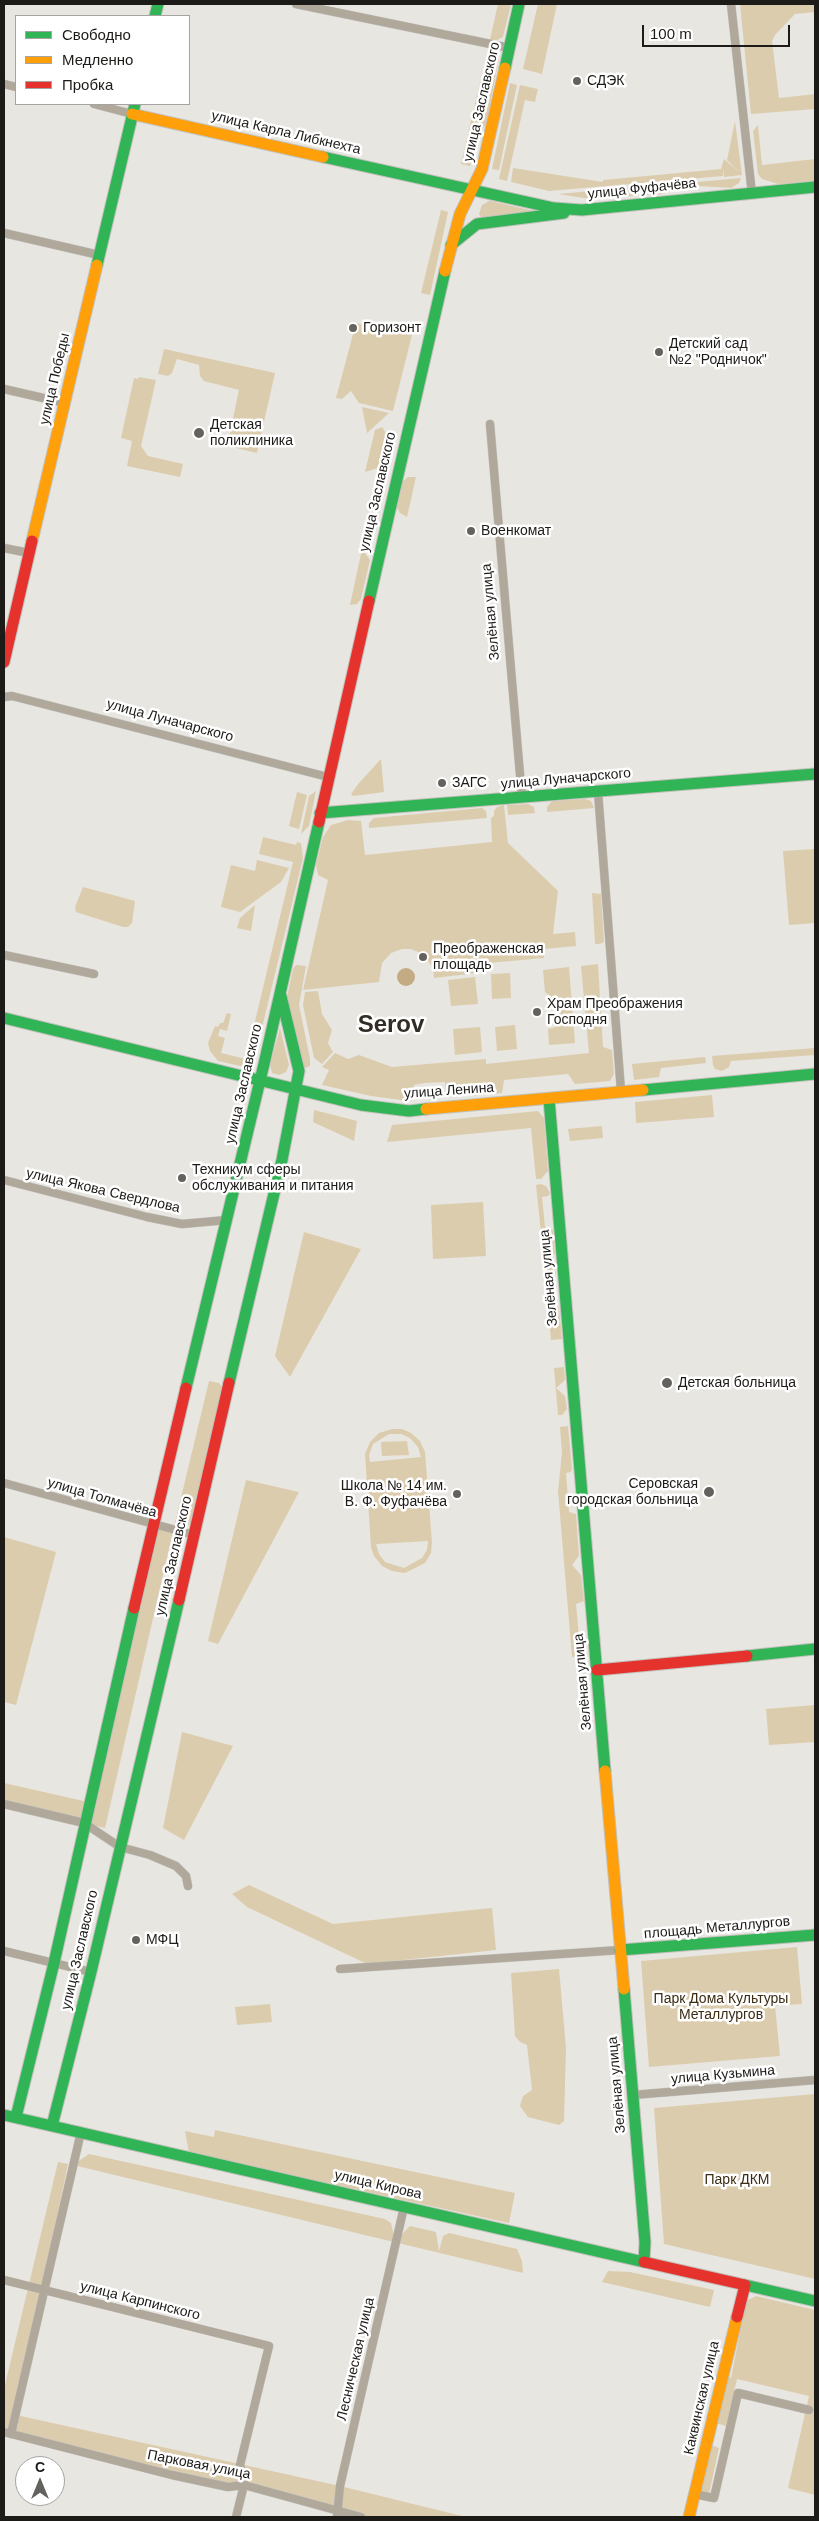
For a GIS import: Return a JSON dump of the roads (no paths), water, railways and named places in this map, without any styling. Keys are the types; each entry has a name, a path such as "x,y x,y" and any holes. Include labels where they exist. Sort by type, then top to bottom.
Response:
{"street":[{"path":"296,4 510,48"},
{"name":"улица Заславского","path":"16,2117 54,1963 84,1823 153,1526 260,1080 450,245 460,214 482,169 519,4"},
{"path":"732,4 752,194"},
{"name":"улица Карла Либкнехта","path":"102,105 133,109 472,191"},
{"name":"улица Победы","path":"4,662 133,109"},
{"name":"улица Фуфачёва","path":"472,191 554,208 582,210 815,187"},
{"path":"450,245 477,224 582,210"},
{"path":"4,233 99,255"},
{"path":"4,389 65,403"},
{"name":"Зелёная улица","path":"490,424 522,798"},
{"path":"4,548 29,553"},
{"name":"улица Луначарского","path":"4,697 12,696 328,777"},
{"name":"улица Луначарского","path":"320,813 815,774"},
{"path":"598,792 621,1092"},
{"path":"4,955 94,974"},
{"name":"улица Заславского","path":"52,2126 91,1972 282,1160 299,1071 280,992"},
{"name":"улица Ленина","path":"4,1018 361,1105 409,1111 815,1074"},
{"name":"Зелёная улица","path":"549,1098 645,2242 644,2262"},
{"name":"улица Якова Свердлова","path":"4,1180 147,1217 182,1224 227,1220"},
{"name":"улица Толмачёва","path":"4,1483 153,1526 194,1535"},
{"path":"597,1670 815,1649"},
{"path":"4,1804 84,1823 120,1847 150,1855 176,1866 186,1876 188,1886"},
{"name":"площадь Металлургов","path":"620,1950 815,1935"},
{"path":"340,1969 620,1950"},
{"path":"4,1951 91,1972"},
{"name":"улица Кузьмина","path":"633,2095 815,2080"},
{"name":"улица Кирова","path":"4,2114 815,2301"},
{"path":"7,2433 46,2290 81,2132"},
{"name":"Лесническая улица","path":"338,2515 340,2486 404,2207"},
{"name":"улица Карпинского","path":"4,2280 269,2346 240,2465 244,2485"},
{"name":"Каквинская улица","path":"689,2517 745,2285"},
{"path":"694,2494 714,2498 738,2393 809,2410"},
{"name":"Парковая улица","path":"7,2433 172,2475 228,2487 244,2485 338,2515 361,2517"},
{"path":"236,2517 244,2485"}],"place":[{"name":"СДЭК","path":"577,81"},
{"name":"Горизонт","path":"353,328"},
{"name":"Детский сад №2 \"Родничок\"","path":"659,352"},
{"name":"Детская поликлиника","path":"199,433"},
{"name":"Военкомат","path":"471,531"},
{"name":"ЗАГС","path":"442,783"},
{"name":"Преображенская площадь","path":"423,957"},
{"name":"Храм Преображения Господня","path":"537,1012"},
{"name":"Техникум сферы обслуживания и питания","path":"182,1178"},
{"name":"Детская больница","path":"667,1383"},
{"name":"Серовская городская больница","path":"709,1492"},
{"name":"Школа № 14 им. В. Ф. Фуфачёва","path":"457,1494"},
{"name":"МФЦ","path":"136,1940"}],"district":[{"name":"Serov","path":"391,1025"}],"park label":[{"name":"Парк Дома Культуры Металлургов","path":"721,2008"},
{"name":"Парк ДКМ","path":"737,2180"}]}
